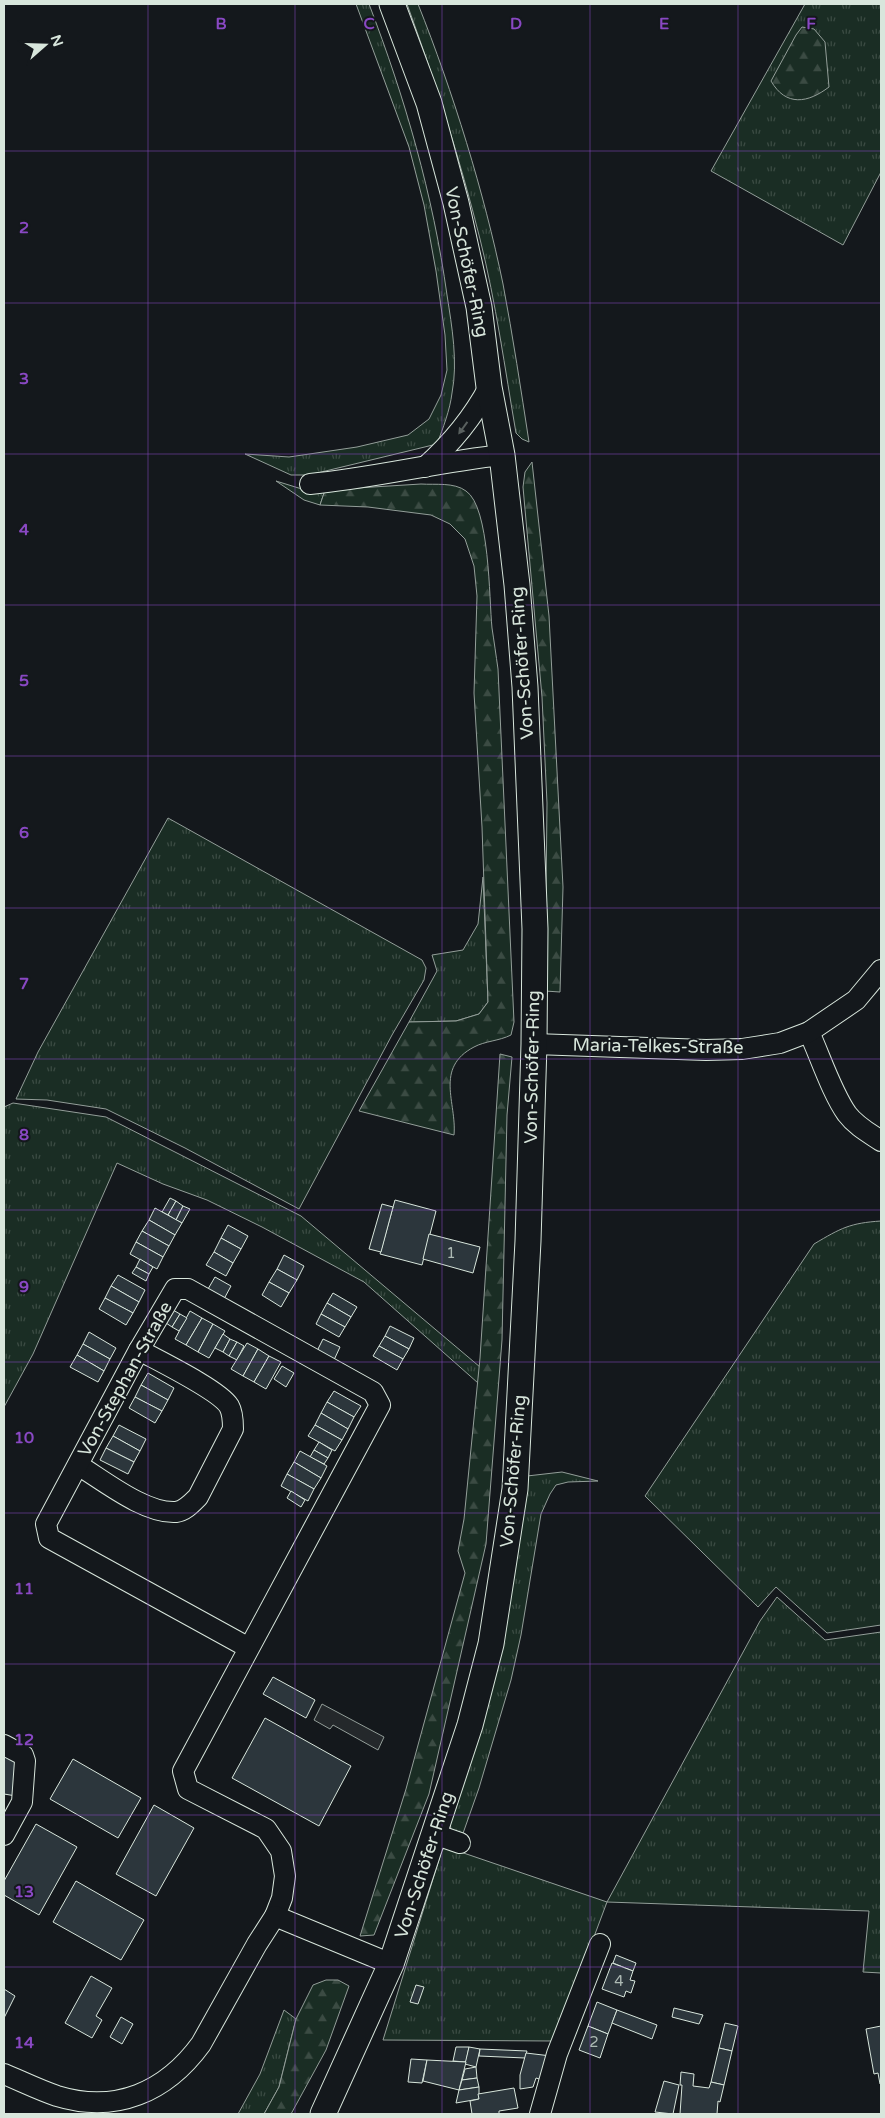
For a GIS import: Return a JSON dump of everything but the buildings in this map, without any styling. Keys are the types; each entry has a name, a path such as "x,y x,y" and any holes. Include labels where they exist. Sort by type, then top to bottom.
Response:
{"main road":[{"name":"Von-Schöfer-Ring","path":"324,2114 390,1964 470,1725 491,1644 515,1490 527,1251 534,1044 535,929 525,687 517,585 502,455 489,387 479,307 456,203 429,103 392,4"}],"street":[{"path":"425,467 450,445 489,387"},
{"path":"310,484 350,480 502,455"},
{"name":"Maria-Telkes-Straße","path":"534,1044 706,1050 742,1049 780,1043 809,1032 856,1000 881,970"},
{"path":"809,1032 840,1102 848,1115 865,1131 881,1141"},
{"name":"Von-Stephan-Straße","path":"5,2078 57,2096 95,2103 122,2101 165,2082 190,2059 201,2044 257,1944 275,1916 282,1898 285,1876 281,1851 266,1829 188,1789 183,1771 250,1648 380,1405 373,1392 188,1289 175,1289 139,1350 46,1524 49,1538 250,1648"},
{"path":"78,1465 142,1503 160,1510 178,1512 190,1505 198,1496 233,1429 233,1417 229,1406 219,1395 139,1350"},
{"path":"4,1745 23,1755 26,1761 22,1802 4,1835"},
{"path":"434,1834 460,1843"},
{"path":"275,1916 390,1964"},
{"path":"540,2114 560,2046 600,1944"}],"green space":[{"path":"356,4 369,4 406,111 426,184 441,258 452,332 454,381 448,412 437,444 309,475 291,475 245,454 289,457 357,447 408,435 429,419 441,395 447,370 445,335 424,205 409,147"},
{"path":"407,4 418,4 455,107 477,178 503,284 529,442 522,439 516,433 496,312 480,239 446,120"},
{"path":"805,4 881,4 881,172 843,245 711,171"},
{"path":"802,27 814,29 825,42 829,87 813,96 798,100 790,99 783,95 771,81"},
{"path":"532,462 549,616 563,887 560,992 545,991 547,803 542,697 523,487 525,472"},
{"path":"276,481 305,490 325,490 320,505 304,500"},
{"path":"421,484 456,486 466,491 474,500 480,515 487,555 492,628 498,669 514,1022 511,1035 474,1047 462,1055 454,1065 450,1087 454,1135 359,1111 409,1022 456,1021 479,1014 488,1002 482,827 474,693 477,596 474,566 465,539 450,524 431,515 368,507 320,505 325,490"},
{"path":"168,818 422,960 426,968 424,980 392,1035 299,1209 185,1148 106,1109 47,1100 16,1099 38,1052"},
{"path":"483,877 488,1002 479,1014 456,1021 409,1022 437,971 432,955 463,950 478,924"},
{"path":"500,1054 512,1057 507,1115 502,1340 486,1544 429,1794 374,1935 360,1936 406,1789 465,1573 458,1551 464,1519 480,1358"},
{"path":"13,1103 106,1117 301,1216 480,1367 478,1383 364,1282 262,1227 207,1200 163,1184 117,1163 33,1354 4,1407 4,1107"},
{"path":"881,1221 881,1625 827,1633 776,1587 758,1607 645,1496 814,1244 846,1227"},
{"path":"562,1472 598,1481 568,1482 556,1485 541,1514 521,1635 511,1680 479,1788 461,1839 451,1830 450,1822 527,1476"},
{"path":"777,1597 825,1640 881,1632 881,1973 863,1972 869,1911 607,1902 760,1621"},
{"path":"446,1847 607,1902 555,2041 383,2040 442,1850"},
{"path":"326,1980 338,1980 349,1986 326,2050 291,2114 264,2114 279,2087 296,2019 313,1985"},
{"path":"284,2010 296,2019 279,2087 264,2114 238,2114 260,2074"}],"shaded area":[{"path":"322,1704 384,1737 378,1750 333,1725 330,1729 314,1720"}]}
